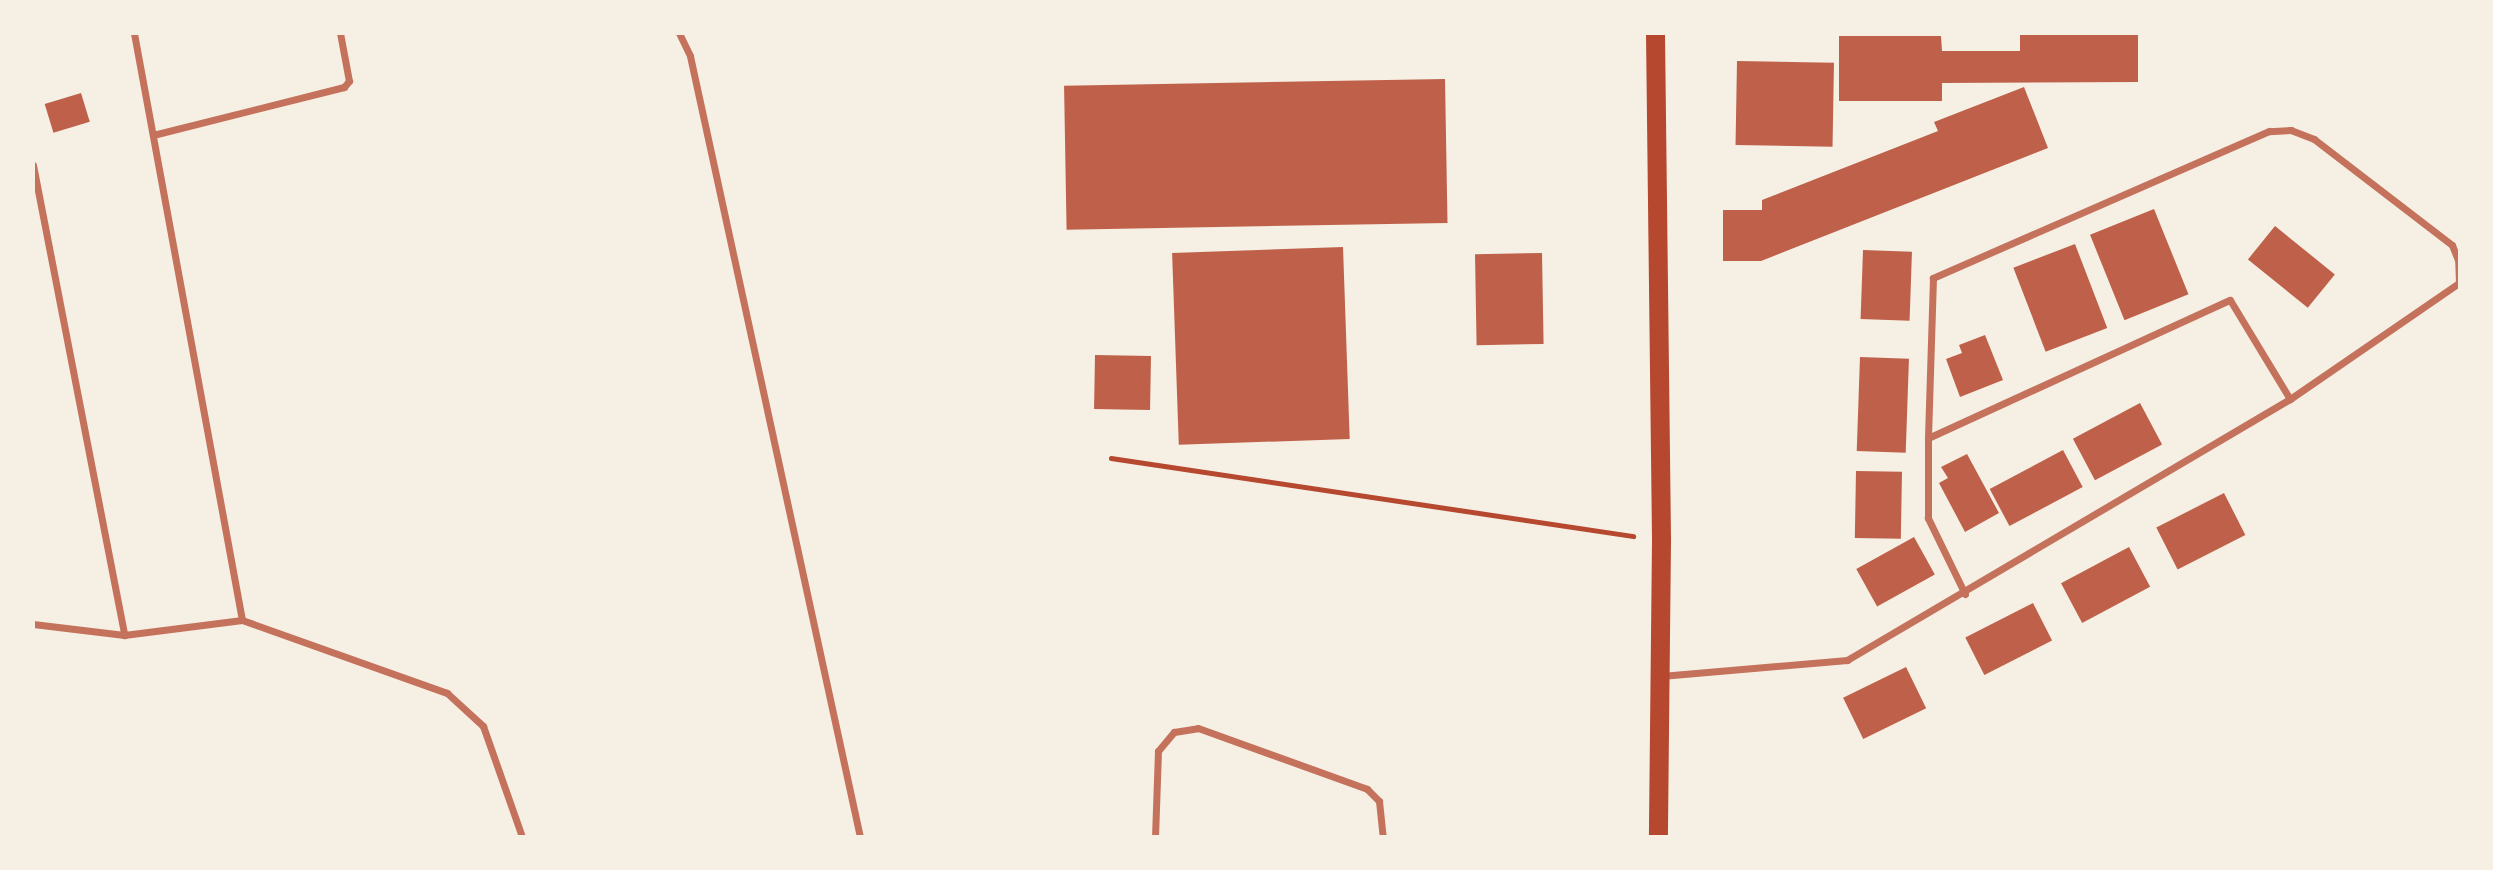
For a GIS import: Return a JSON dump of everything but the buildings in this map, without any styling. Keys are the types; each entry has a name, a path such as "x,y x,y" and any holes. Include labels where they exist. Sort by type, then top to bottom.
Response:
{"highway":[{"path":"1655,33 1661,540 1658,837"}],"street":[{"path":"134,33 242,621"},
{"path":"153,135 344,87 349,80 340,33"},
{"path":"679,33 690,56 860,837"},
{"path":"1660,676 1847,660 1965,594 2290,399 2459,283 2452,245 2314,139 2291,130 2269,131 1933,278 1928,518 1965,594"},
{"path":"33,164 124,635"},
{"path":"1928,438 2230,300 2290,399"},
{"path":"33,624 124,635 242,621 447,693 483,726 522,837"},
{"path":"1155,837 1158,751 1174,732 1198,728 1367,789 1379,801 1382,837"}],"path":[{"path":"1111,458 1661,540"}]}
